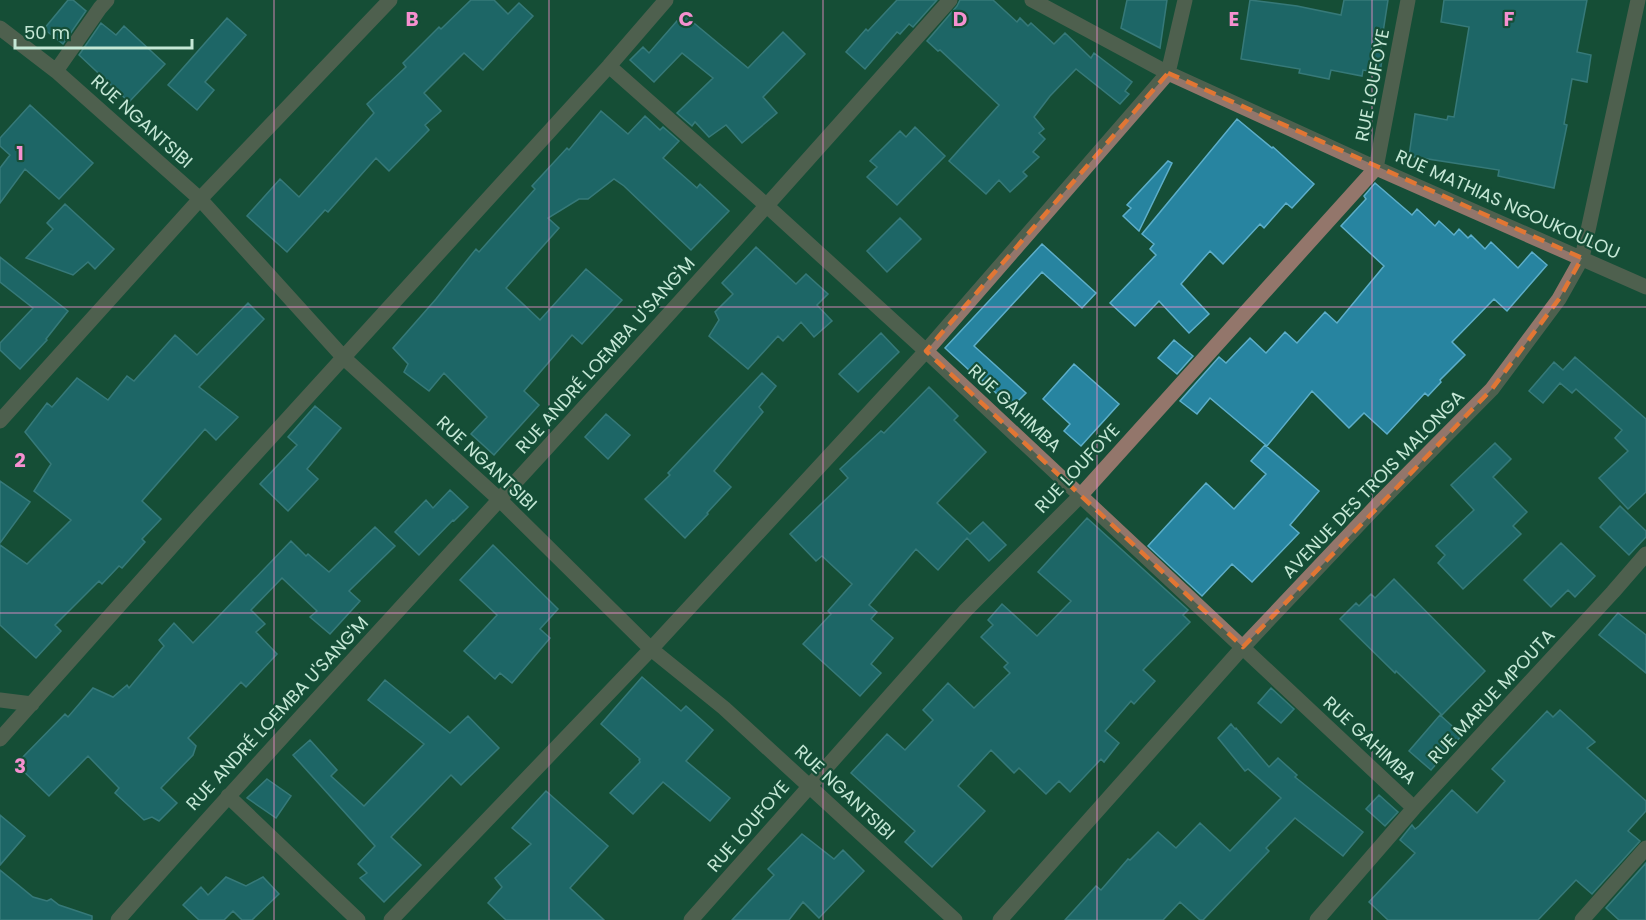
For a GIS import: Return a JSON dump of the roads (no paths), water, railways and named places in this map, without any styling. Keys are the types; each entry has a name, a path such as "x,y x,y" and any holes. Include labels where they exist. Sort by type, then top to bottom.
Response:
{"street":[{"path":"0,421 200,199 390,0"},
{"path":"0,740 199,516 609,66 666,0"},
{"name":"RUE ANDRÉ LOEMBA U'SANG'M","path":"118,920 228,796 767,206 950,0"},
{"name":"RUE MATHIAS NGOUKOULOU","path":"1032,0 1168,73 1646,287"},
{"path":"391,920 651,649 926,351 1168,73 1185,0"},
{"name":"RUE LOUFOYE","path":"691,920 966,610 1080,496 1376,168 1408,0"},
{"name":"AVENUE DES TROIS MALONGA","path":"1000,920 1244,647 1382,500 1492,389 1559,299 1582,258 1638,0"},
{"path":"56,71 103,3"},
{"name":"RUE NGANTSIBI","path":"0,28 56,71 200,199 344,358 500,500 651,649 724,708 955,920"},
{"name":"RUE GAHIMBA","path":"609,66 926,351 1414,808"},
{"name":"RUE MARUE MPOUTA","path":"1317,920 1414,808 1646,554"},
{"path":"0,700 32,704"},
{"path":"228,796 358,920"},
{"path":"1582,920 1646,848"}]}
